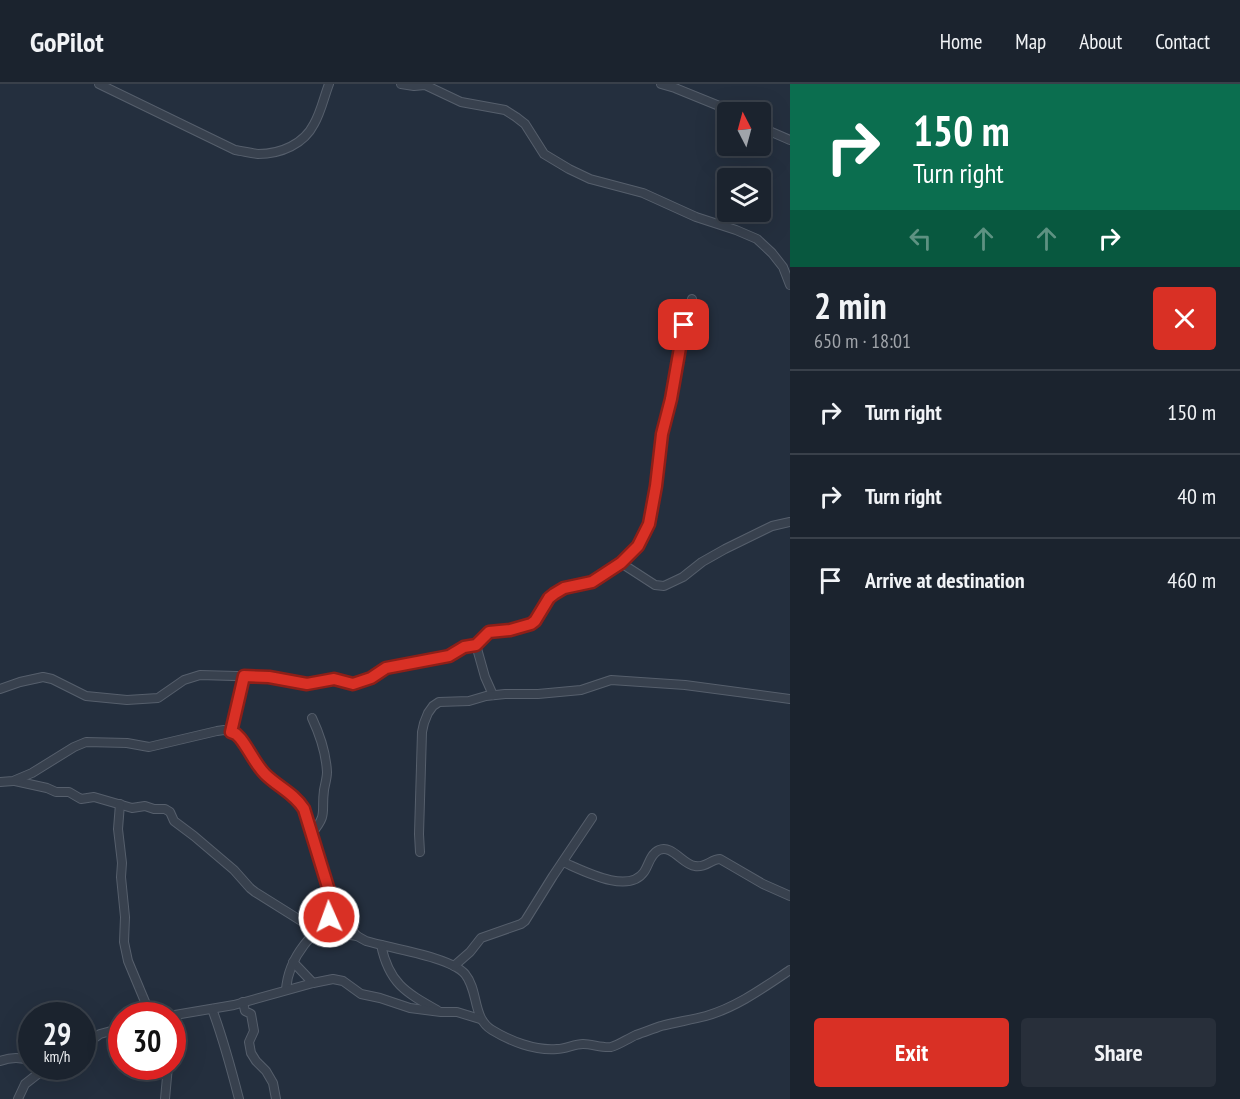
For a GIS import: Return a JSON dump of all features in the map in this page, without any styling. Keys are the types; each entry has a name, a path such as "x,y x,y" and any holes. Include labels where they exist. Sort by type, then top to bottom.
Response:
{"street":[{"path":"99,84 234,150 258,154 292,147 305,138 314,124 329,84"},
{"path":"401,84 425,85 461,102 505,110 525,124 544,154 569,169 590,179 643,193 696,217 757,239 783,267 790,285"},
{"path":"661,84 717,105"},
{"path":"771,132 790,140"},
{"path":"0,689 43,677 86,696 144,700 158,698 195,675 269,677 307,684 334,679 353,684 371,678 386,668 449,656 464,647 476,645 489,632 510,630 531,624 554,594 564,588 592,582 621,563 638,546 649,524 662,434 671,399 686,314 692,299"},
{"path":"621,563 655,585 664,586 724,549 772,526 790,522"},
{"path":"476,645 493,695"},
{"path":"231,732 244,676"},
{"path":"420,852 421,744 428,713 439,702 469,701 493,695 581,690 611,680 685,685 790,699"},
{"path":"312,718 324,750 327,773 324,788 324,812 320,823 312,833"},
{"path":"0,782 32,773 86,742 127,743 149,747 218,731 236,734 263,772 300,803 308,820 338,915 357,936"},
{"path":"13,780 57,792 67,791 81,799 94,797 132,808 148,807 168,810 174,821 234,870 250,888 317,930 357,936 381,945 431,957 454,966 468,979 480,1019 486,1026 511,1040 528,1046 554,1050 580,1044 612,1046 668,1024 725,1009 790,970"},
{"path":"120,804 118,829 125,917 124,942 128,962 145,1002"},
{"path":"454,966 482,938 525,921 592,818"},
{"path":"563,862 617,882 630,882 645,872 656,851 664,849 692,866 704,866 714,859 720,859 763,884 790,896"},
{"path":"286,990 288,973 303,945 329,917 331,897"},
{"path":"381,945 383,956 400,987 441,1012"},
{"path":"293,962 313,983"},
{"path":"186,1013 243,1002 325,980 337,980 364,995 410,1008 465,1014 480,1019"},
{"path":"243,1002 245,1011 251,1014 254,1031 249,1041 251,1053 273,1083 276,1099"},
{"path":"212,1009 228,1054 238,1099"},
{"path":"0,1061 18,1058"},
{"path":"18,1099 25,1084 30,1080"},
{"path":"165,1099 167,1080"}],"route":[{"path":"329,917 331,897 304,809 286,789 263,772 240,738 231,732 244,676 269,677 307,684 334,679 353,684 371,678 386,668 449,656 464,647 478,644 489,632 510,630 531,624 554,594 564,588 592,582 621,563 635,551 649,524 662,434 671,399 684,325"}]}
